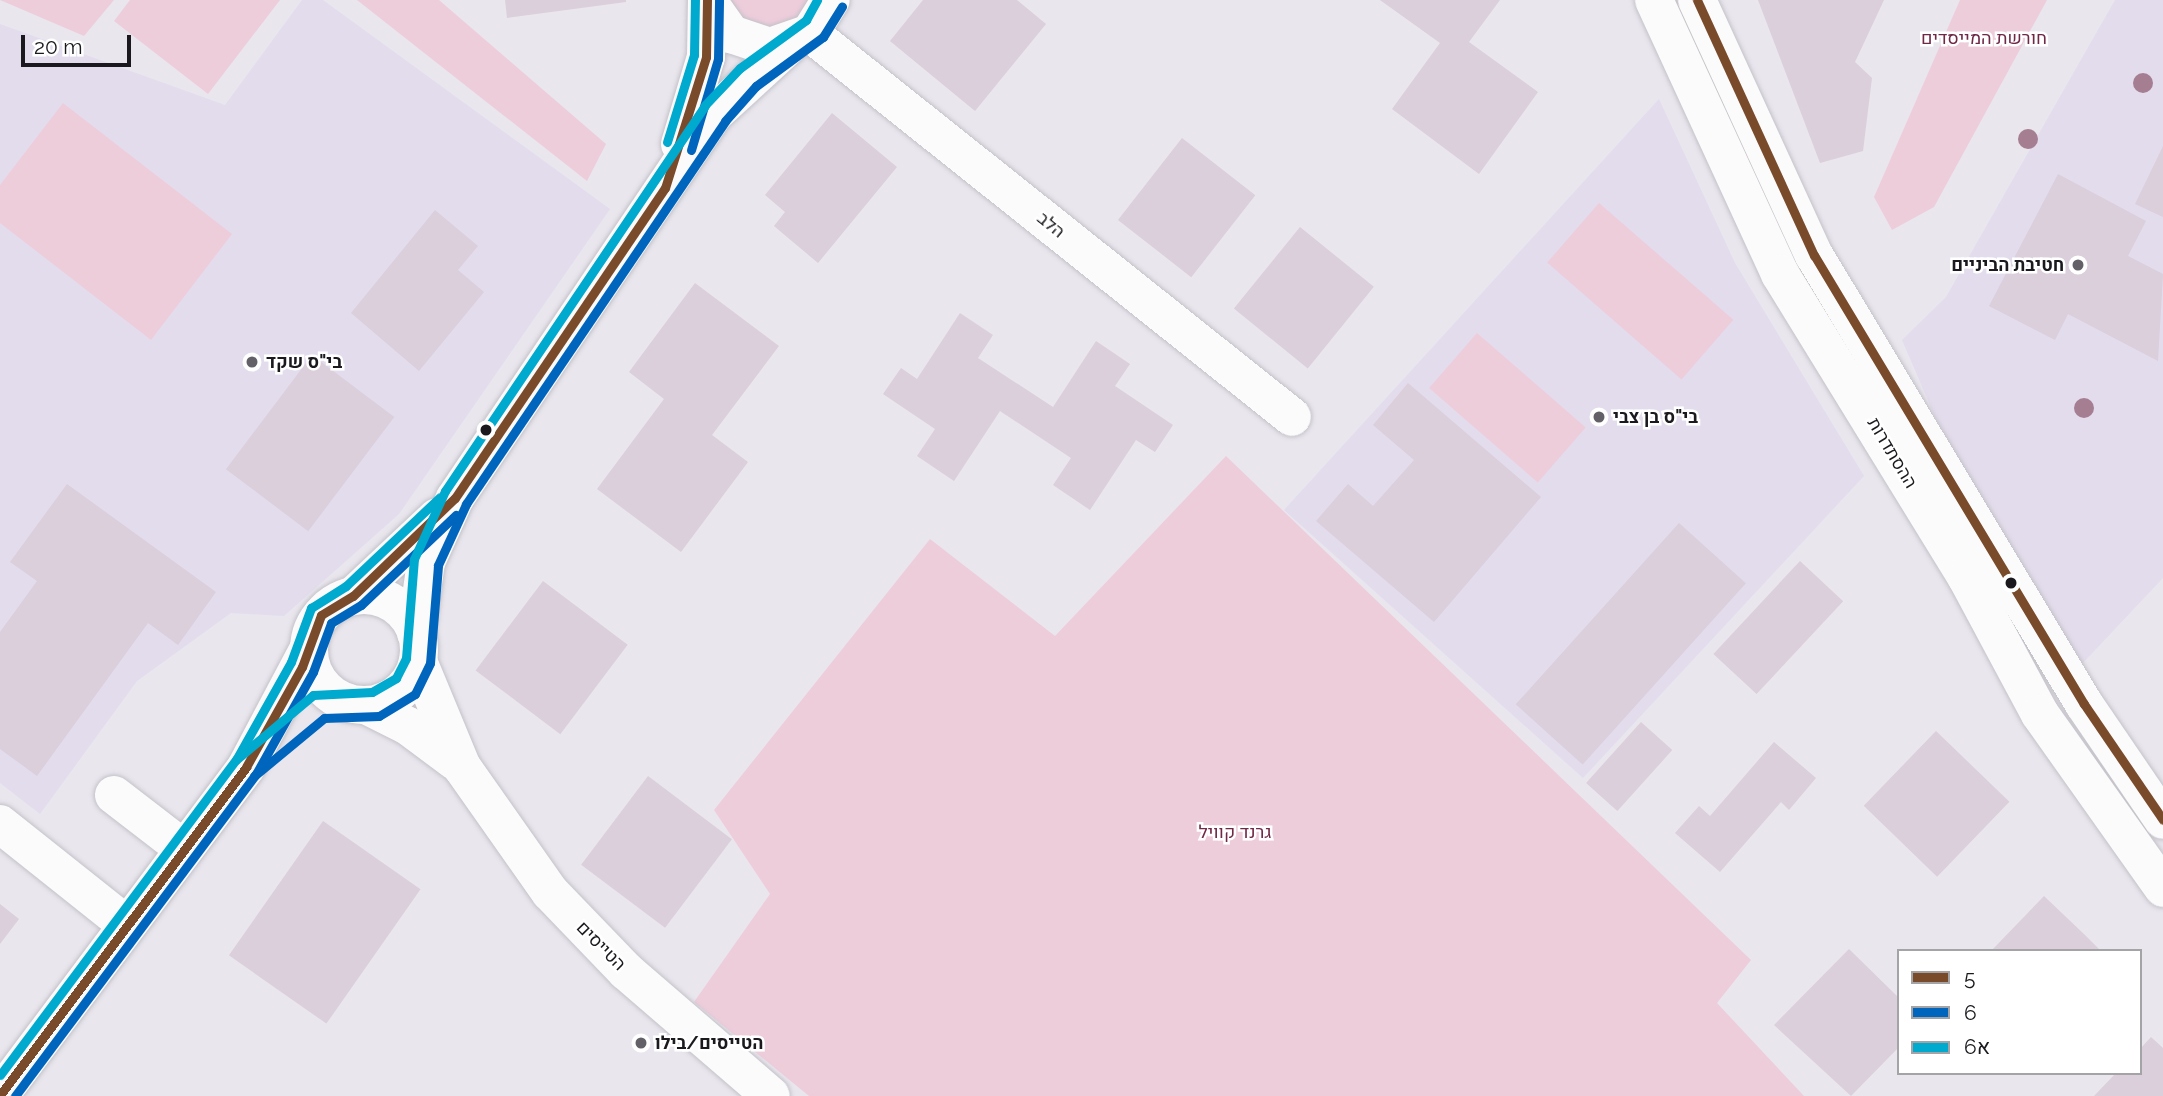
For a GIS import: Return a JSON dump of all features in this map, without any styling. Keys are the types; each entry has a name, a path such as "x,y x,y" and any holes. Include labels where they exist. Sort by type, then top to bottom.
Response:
{"street":[{"path":"707,0 716,19 739,40 760,46 800,38"},
{"path":"665,188 706,57 707,0"},
{"path":"246,767 312,711 396,694 417,647 426,562 455,498 715,113 800,38 831,0"},
{"name":"ההסתדרות","path":"1654,0 1780,274 1962,569 2040,714 2163,888"},
{"path":"1697,0 1814,254 2084,704 2163,820"},
{"name":"הלב","path":"800,38 1292,417"},
{"path":"0,1096 246,767 309,650 321,615 353,596 455,498"},
{"path":"353,596 391,602 417,647"},
{"name":"הטייסים","path":"417,647 462,767 581,929 771,1096"},
{"path":"309,650 318,681 355,704"},
{"name":"הטייסים","path":"355,704 408,726 462,767"},
{"path":"114,795 184,849"},
{"path":"0,824 127,925"}],"shaded area":[{"name":"בי\"ס שקד","path":"302,0 323,0 610,209 399,514 284,616 231,613 137,681 40,814 0,783 0,24 225,105"},
{"path":"2115,0 2163,0 2163,578 2082,664 1945,440 1902,340 1946,297"},
{"name":"בי\"ס בן צבי","path":"1659,99 1735,263 1864,476 1583,778 1284,510"}],"green space":[{"path":"0,0 114,0 84,36"},
{"path":"130,0 280,0 208,94 114,21"},
{"path":"357,0 439,0 606,144 587,181"},
{"path":"728,0 811,0 798,19 776,28 745,21"},
{"name":"חורשת המייסדים","path":"1960,0 2047,0 1934,207 1892,230 1874,197"},
{"path":"63,103 232,234 151,340 0,223 0,185"},
{"path":"1599,203 1733,320 1682,379 1547,263"},
{"path":"1477,333 1586,427 1538,483 1429,388"},
{"name":"גרנד קוויל","path":"1226,456 1751,960 1717,1003 1804,1096 809,1096 694,1002 770,894 714,810 930,539 1055,636"}],"building":[{"path":"505,0 626,0 626,2 507,18"},
{"path":"923,0 1017,0 1046,24 975,111 890,41"},
{"path":"1380,0 1500,0 1469,42 1538,92 1479,174 1392,109 1440,43"},
{"path":"1758,0 1884,0 1855,62 1872,78 1863,151 1820,163"},
{"path":"832,113 897,167 818,263 774,226 785,212 765,195"},
{"path":"1182,138 1255,195 1191,277 1118,220"},
{"path":"2163,146 2163,217 2135,204"},
{"name":"חטיבת הביניים","path":"2058,174 2146,221 2128,256 2163,274 2158,361 2068,314 2055,340 1989,306"},
{"path":"435,210 478,246 458,270 484,292 419,371 351,313"},
{"path":"1300,227 1374,287 1308,368 1234,309"},
{"path":"695,283 779,346 712,435 748,462 681,552 597,489 664,399 629,372"},
{"path":"960,313 993,335 978,358 1053,407 1096,341 1130,364 1115,386 1173,425 1155,452 1136,440 1090,510 1053,485 1071,458 1000,411 954,481 917,456 935,429 883,394 901,368 917,379"},
{"path":"312,355 394,417 308,531 226,469"},
{"path":"1408,383 1541,497 1434,622 1316,521 1348,484 1373,506 1414,460 1373,425"},
{"path":"67,484 216,592 178,645 148,623 37,776 0,749 0,632 37,581 10,562"},
{"path":"1679,523 1746,583 1583,765 1516,704"},
{"path":"1800,561 1843,601 1757,694 1713,654"},
{"path":"543,581 628,645 560,734 476,670"},
{"path":"1641,722 1672,750 1617,811 1586,783"},
{"path":"1936,731 2009,802 1937,877 1864,806"},
{"path":"1774,742 1816,778 1789,810 1781,802 1720,872 1675,833 1699,806 1710,816"},
{"path":"648,776 732,839 665,928 581,865"},
{"path":"323,821 420,889 326,1024 229,955"},
{"path":"2044,896 2099,949 1993,949"},
{"path":"0,904 19,919 0,944"},
{"path":"1849,949 1897,996 1897,1049 1851,1096 1774,1025"},
{"path":"2151,1037 2163,1048 2163,1096 2094,1096 2114,1075 2142,1075 2142,1047"}],"transit line":[{"name":"6א","path":"667,142 694,55 695,0"},
{"name":"5","path":"0,1095 246,767 302,667 321,615 353,596 455,498 665,188 706,57 707,0"},
{"name":"6","path":"691,150 718,59 719,0"},
{"name":"6א","path":"238,758 313,695 372,692 396,678 406,658 414,559 445,491 705,105 740,68 806,20 817,0"},
{"name":"5","path":"1697,0 1814,255 2084,704 2163,820"},
{"name":"6","path":"254,776 324,718 379,716 415,694 430,663 438,565 466,504 725,121 756,86 823,37 842,6"},
{"name":"6א","path":"0,1075 236,760 291,662 311,608 346,586 440,497"},
{"name":"6","path":"15,1096 256,774 313,672 331,623 361,605 456,515"}],"place":[{"name":"חטיבת הביניים","path":"2078,265"},
{"name":"בי\"ס שקד","path":"252,362"},
{"name":"בי\"ס בן צבי","path":"1599,417"},
{"name":"הטייסים/בילו","path":"641,1043"}]}
